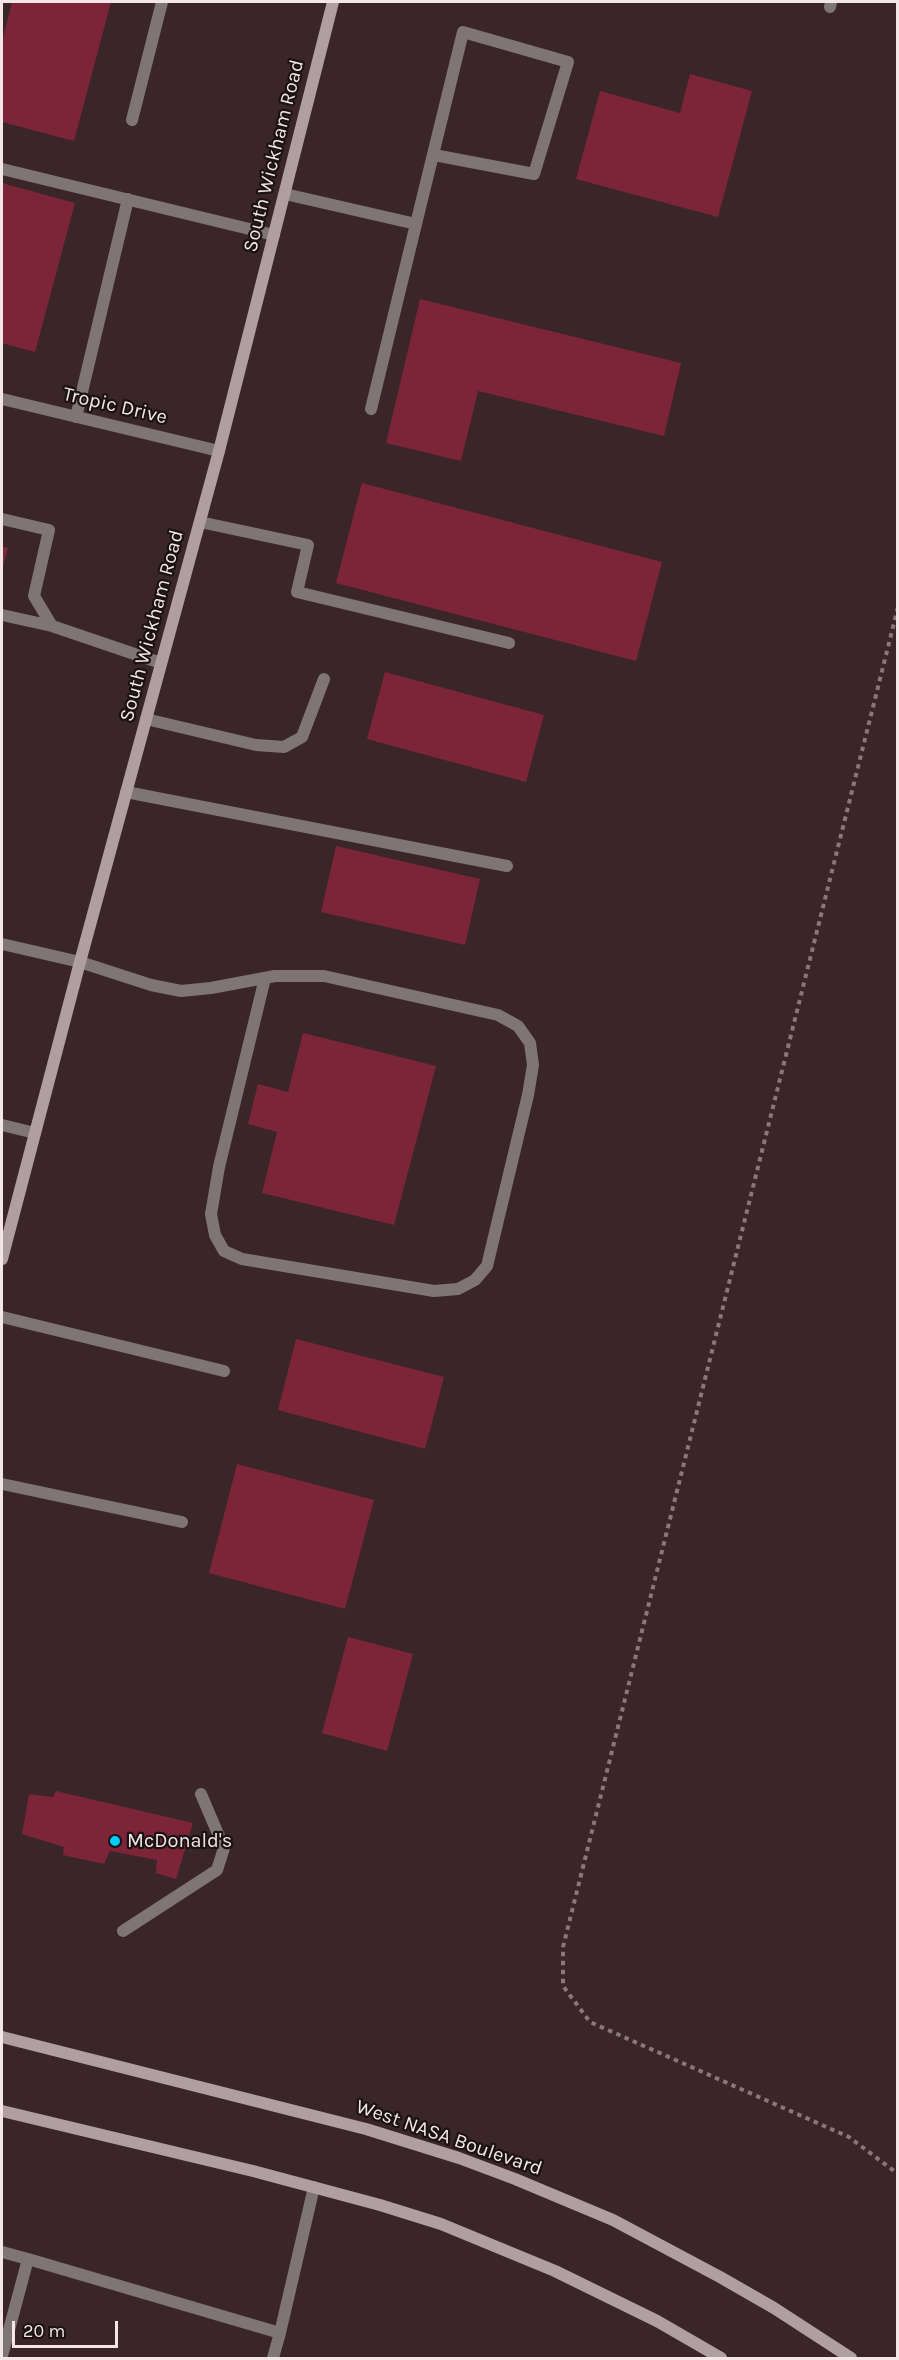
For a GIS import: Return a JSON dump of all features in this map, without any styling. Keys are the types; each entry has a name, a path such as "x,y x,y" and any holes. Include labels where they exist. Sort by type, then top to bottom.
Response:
{"main road":[{"name":"South Wickham Road","path":"2,1259 219,451 333,2"},
{"name":"West NASA Boulevard","path":"2,2037 366,2129 431,2148 514,2179 613,2220 774,2308 851,2358"},
{"path":"2,2111 314,2187 441,2224 500,2247 606,2295 721,2358"}],"street":[{"path":"132,120 162,2"},
{"path":"371,409 463,33 568,62 534,174 434,155"},
{"path":"2,169 274,235"},
{"path":"285,194 416,224"},
{"path":"76,417 128,199"},
{"name":"Tropic Drive","path":"2,399 219,451"},
{"path":"2,519 49,530 34,596 52,626"},
{"path":"200,522 308,545 297,592 509,642"},
{"path":"2,615 52,626 161,663"},
{"path":"146,719 256,745 284,747 302,737 324,679"},
{"path":"126,792 507,866"},
{"path":"2,944 80,962 151,985 181,991 211,988 265,978 300,974 324,976 498,1016 518,1026 530,1043 533,1065 526,1107 488,1266 474,1280 458,1289 434,1291 242,1259 224,1251 215,1235 211,1214 219,1167 265,978"},
{"path":"2,1125 35,1133"},
{"path":"2,1317 224,1371"},
{"path":"2,1484 182,1522"},
{"path":"123,1931 217,1870 224,1848 201,1794"},
{"path":"273,2358 314,2187"},
{"path":"2,2252 280,2333"},
{"path":"2,2356 7,2317 28,2259"}],"path":[{"path":"897,607 563,1947 564,1986 590,2022 849,2138 897,2174"}],"building":[{"path":"12,2 111,2 74,141 2,122 2,42"},
{"path":"690,74 752,91 718,217 576,179 600,91 680,113"},
{"path":"2,183 75,203 35,352 2,343"},
{"path":"420,299 681,363 664,436 478,391 461,461 386,443"},
{"path":"362,483 662,562 636,661 336,583"},
{"path":"2,546 8,548 2,569"},
{"path":"385,672 544,715 526,782 367,739"},
{"path":"336,846 480,879 465,945 321,912"},
{"path":"303,1033 436,1066 394,1225 262,1193 277,1132 248,1124 258,1084 288,1092"},
{"path":"296,1339 444,1377 425,1449 278,1410"},
{"path":"237,1464 374,1500 345,1609 209,1573"},
{"path":"348,1637 413,1654 387,1751 322,1733"},
{"name":"McDonald's","path":"56,1791 193,1823 176,1879 156,1873 157,1860 110,1851 104,1864 63,1855 64,1847 22,1834 29,1794 53,1797"}],"place":[{"name":"McDonald's","path":"115,1841"}]}
